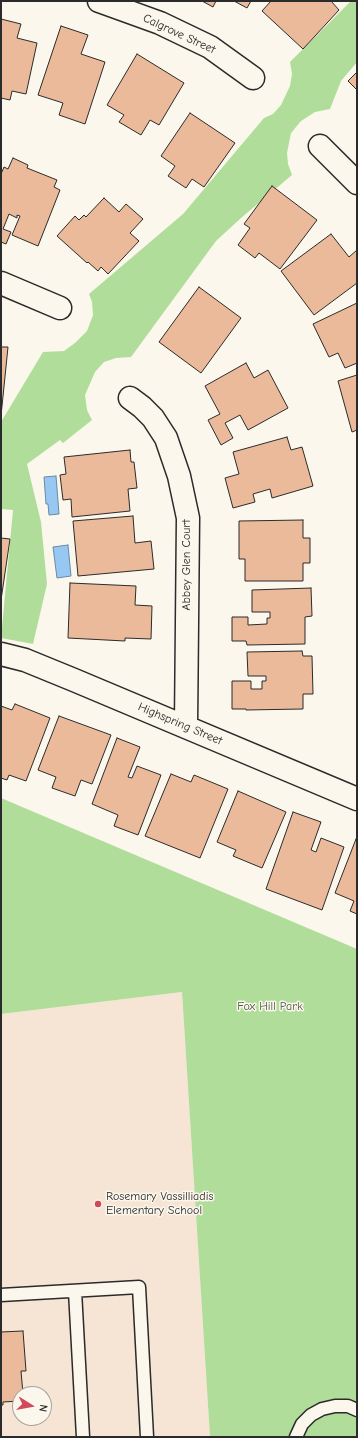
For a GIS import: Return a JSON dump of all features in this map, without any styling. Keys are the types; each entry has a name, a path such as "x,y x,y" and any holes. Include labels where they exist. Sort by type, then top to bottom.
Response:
{"street":[{"name":"Calgrove Street","path":"99,1 160,23 210,47 253,78"},
{"path":"320,146 357,182"},
{"path":"1,283 60,308"},
{"name":"Abbey Glen Court","path":"130,398 153,418 166,438 179,476 188,518 186,726"},
{"name":"Highspring Street","path":"1,654 25,660 186,726 357,799"}],"lane":[{"path":"1,1295 139,1287 147,1437"},
{"path":"75,1291 83,1437"},
{"path":"296,1437 302,1424 311,1415 322,1409 335,1406 348,1406 357,1410"}],"shaded area":[{"name":"Rosemary Vassilliadis Elementary School","path":"182,992 210,1437 1,1437 1,1014"}],"green space":[{"path":"351,1 357,1 357,62 341,81 330,109 315,112 301,121 291,133 287,153 288,164 292,175 216,241 131,357 116,358 104,362 95,372 85,395 87,410 92,420 63,443 60,440 27,464 41,522 47,584 33,644 1,638 13,510 1,509 1,422 43,352 64,351 87,331 93,315 92,302 89,294 183,214 264,118 273,114 281,105 290,86 292,74 290,62"},
{"name":"Fox Hill Park","path":"1,798 357,949 357,1437 210,1437 182,992 1,1014"}],"water":[{"path":"56,476 59,514 49,515 48,504 46,504 44,477"},
{"path":"68,545 71,576 57,578 53,547"}],"building":[{"path":"202,1 216,1 213,7"},
{"path":"234,1 251,1 247,8"},
{"path":"271,1 331,1 339,10 303,49 262,11"},
{"path":"1,19 21,24 17,38 37,43 26,94 12,91 10,100 1,98"},
{"path":"61,26 88,35 81,54 105,62 85,124 59,115 63,103 38,95"},
{"path":"137,54 184,83 159,125 150,120 141,135 119,122 124,115 107,105"},
{"path":"357,72 357,90 348,81"},
{"path":"190,113 235,143 204,187 192,179 186,188 168,176 175,166 161,156"},
{"path":"13,158 28,165 27,168 57,180 54,187 60,190 38,246 12,235 20,216 17,215 17,218 9,214 3,229 11,232 6,244 1,242 1,174 4,167 8,169"},
{"path":"272,186 317,220 280,269 259,253 255,258 238,245 250,228 244,224"},
{"path":"104,198 119,212 126,204 143,219 130,233 139,241 108,274 101,267 98,271 88,262 87,263 57,236 75,216 79,220 84,215 86,217"},
{"path":"331,234 349,257 357,250 357,283 314,315 281,271"},
{"path":"199,287 241,318 201,373 159,342"},
{"path":"357,303 357,363 345,368 338,353 329,357 313,324"},
{"path":"1,347 8,347 1,416"},
{"path":"246,363 254,378 268,370 288,408 248,430 240,415 225,423 233,438 221,445 208,420 220,414 205,386"},
{"path":"357,375 357,430 352,432 338,381"},
{"path":"287,437 291,450 302,447 313,486 272,498 270,489 253,494 255,502 233,508 225,478 239,474 233,452"},
{"path":"130,450 131,462 134,462 137,488 128,489 130,511 72,517 71,499 63,500 60,475 66,474 64,457"},
{"path":"133,516 135,543 151,541 154,569 78,576 73,521"},
{"path":"303,520 303,538 310,538 310,563 303,563 303,581 245,581 245,559 239,559 239,521"},
{"path":"1,538 10,539 1,600"},
{"path":"70,583 136,586 135,605 152,606 151,639 125,638 125,641 68,638"},
{"path":"311,588 312,616 305,617 305,644 247,645 246,641 232,641 232,617 248,617 248,625 267,624 267,618 270,618 270,612 252,612 252,590"},
{"path":"302,651 303,656 312,656 313,694 303,694 303,709 232,709 232,681 251,681 251,689 262,689 262,681 266,681 266,676 248,676 247,652"},
{"path":"15,704 50,718 26,781 9,775 7,780 1,778 1,706 12,710"},
{"path":"59,716 111,735 92,784 81,780 75,796 52,788 56,777 38,770"},
{"path":"117,738 140,747 128,777 132,778 137,766 161,775 138,835 114,826 118,815 92,804"},
{"path":"171,774 191,782 194,775 228,789 200,858 145,836"},
{"path":"238,791 286,812 262,868 233,856 236,850 217,842"},
{"path":"293,812 321,822 311,850 316,852 321,838 344,847 322,910 266,889"},
{"path":"356,839 357,914 350,911 354,901 335,893"},
{"path":"23,1331 26,1371 21,1371 22,1386 12,1386 12,1401 3,1402 3,1405 1,1405 1,1332"}],"place":[{"name":"Rosemary Vassilliadis Elementary School","path":"98,1204"}]}
